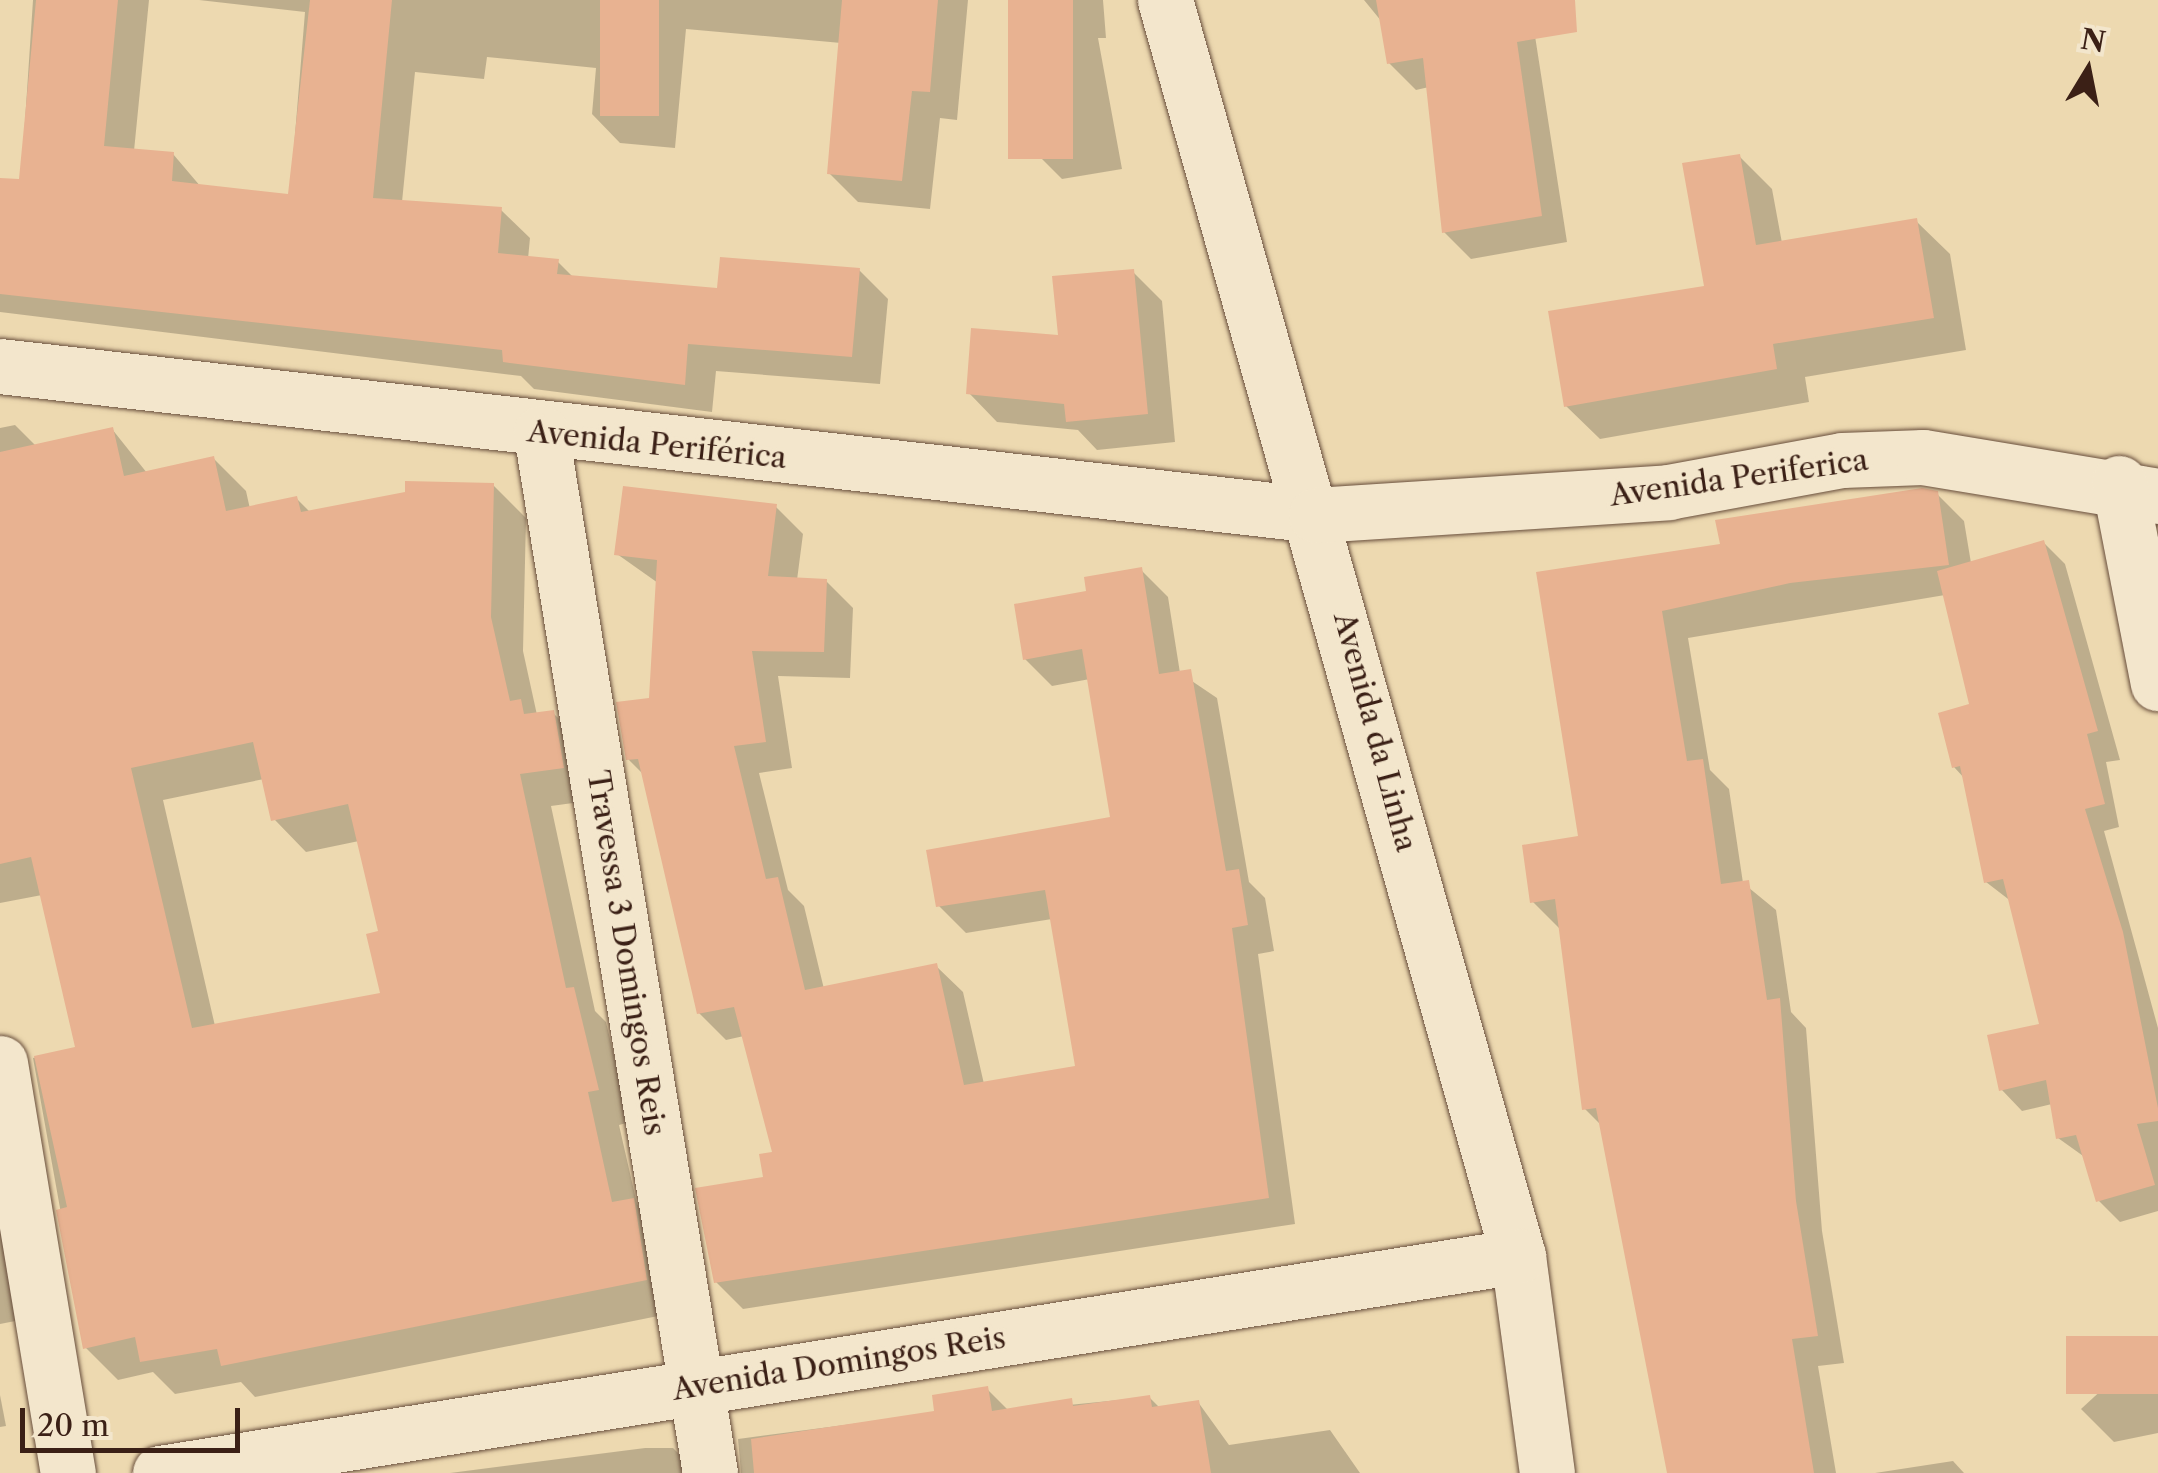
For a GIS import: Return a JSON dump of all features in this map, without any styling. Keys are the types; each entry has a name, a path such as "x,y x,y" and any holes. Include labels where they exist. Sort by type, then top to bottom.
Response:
{"street":[{"name":"Avenida da Linha","path":"1165,0 1316,515 1518,1256 1547,1473"},
{"name":"Avenida Periférica","path":"0,366 541,433 1316,515"},
{"name":"Travessa 3 Domingos Reis","path":"541,433 710,1473"},
{"name":"Avenida Periferica","path":"1316,515 1668,492 1858,459 1923,457 2138,489"},
{"path":"2138,489 2158,683"},
{"path":"0,1063 68,1473"},
{"name":"Avenida Domingos Reis","path":"160,1473 1518,1256"}],"building":[{"path":"36,0 118,0 104,146 174,152 172,181 288,194 310,0 392,0 373,198 502,207 498,253 559,259 557,274 717,288 720,257 860,268 852,357 688,344 685,385 503,362 502,350 0,294 0,178 19,179"},
{"path":"600,0 659,0 659,116 600,116"},
{"path":"842,0 938,0 930,92 912,91 902,181 827,174"},
{"path":"1008,0 1073,0 1073,159 1008,159"},
{"path":"1376,0 1575,0 1577,32 1517,42 1542,216 1442,233 1423,58 1387,64"},
{"path":"1740,154 1756,245 1917,218 1934,318 1773,344 1777,369 1564,407 1548,311 1704,286 1682,163"},
{"path":"1134,269 1148,414 1066,422 1064,404 966,394 971,328 1058,335 1052,276"},
{"path":"113,427 124,476 214,456 226,511 297,496 301,512 405,492 405,481 494,483 491,617 510,701 521,699 524,714 554,710 564,768 520,774 566,988 574,987 599,1090 588,1092 612,1202 634,1198 647,1280 221,1366 217,1349 140,1362 135,1337 83,1349 56,1210 67,1207 34,1056 75,1047 31,857 0,864 0,452","holes":["253,742 271,821 348,804 378,931 366,934 380,993 192,1028 131,768"]},
{"path":"623,486 777,504 768,576 827,579 824,652 752,651 766,742 734,746 766,879 778,877 805,990 937,963 964,1085 1075,1066 1045,890 936,907 926,850 1110,817 1082,649 1023,660 1014,604 1086,591 1084,577 1142,567 1159,674 1191,669 1226,871 1239,869 1248,925 1232,928 1269,1198 714,1283 695,1188 763,1177 759,1154 772,1152 734,1007 697,1014 638,759 626,760 616,702 649,698 657,560 614,555"},
{"path":"1922,488 1938,491 1949,565 1790,583 1662,611 1687,761 1703,759 1721,884 1749,880 1767,1000 1780,998 1796,1201 1818,1336 1792,1339 1814,1473 1667,1473 1596,1108 1582,1110 1555,899 1530,903 1522,845 1578,836 1536,572 1720,544 1715,520"},
{"path":"2044,540 2098,731 2087,734 2105,804 2085,809 2123,932 2158,1108 2158,1121 2137,1124 2155,1185 2096,1202 2076,1135 2056,1139 2046,1080 1999,1091 1987,1035 2039,1024 2003,879 1984,883 1960,766 1952,768 1938,713 1969,704 1937,571"},
{"path":"2066,1336 2158,1336 2158,1394 2066,1394"},
{"path":"988,1386 992,1411 1072,1398 1073,1406 1150,1395 1152,1407 1199,1400 1211,1473 754,1473 751,1439 934,1411 932,1395"}]}
